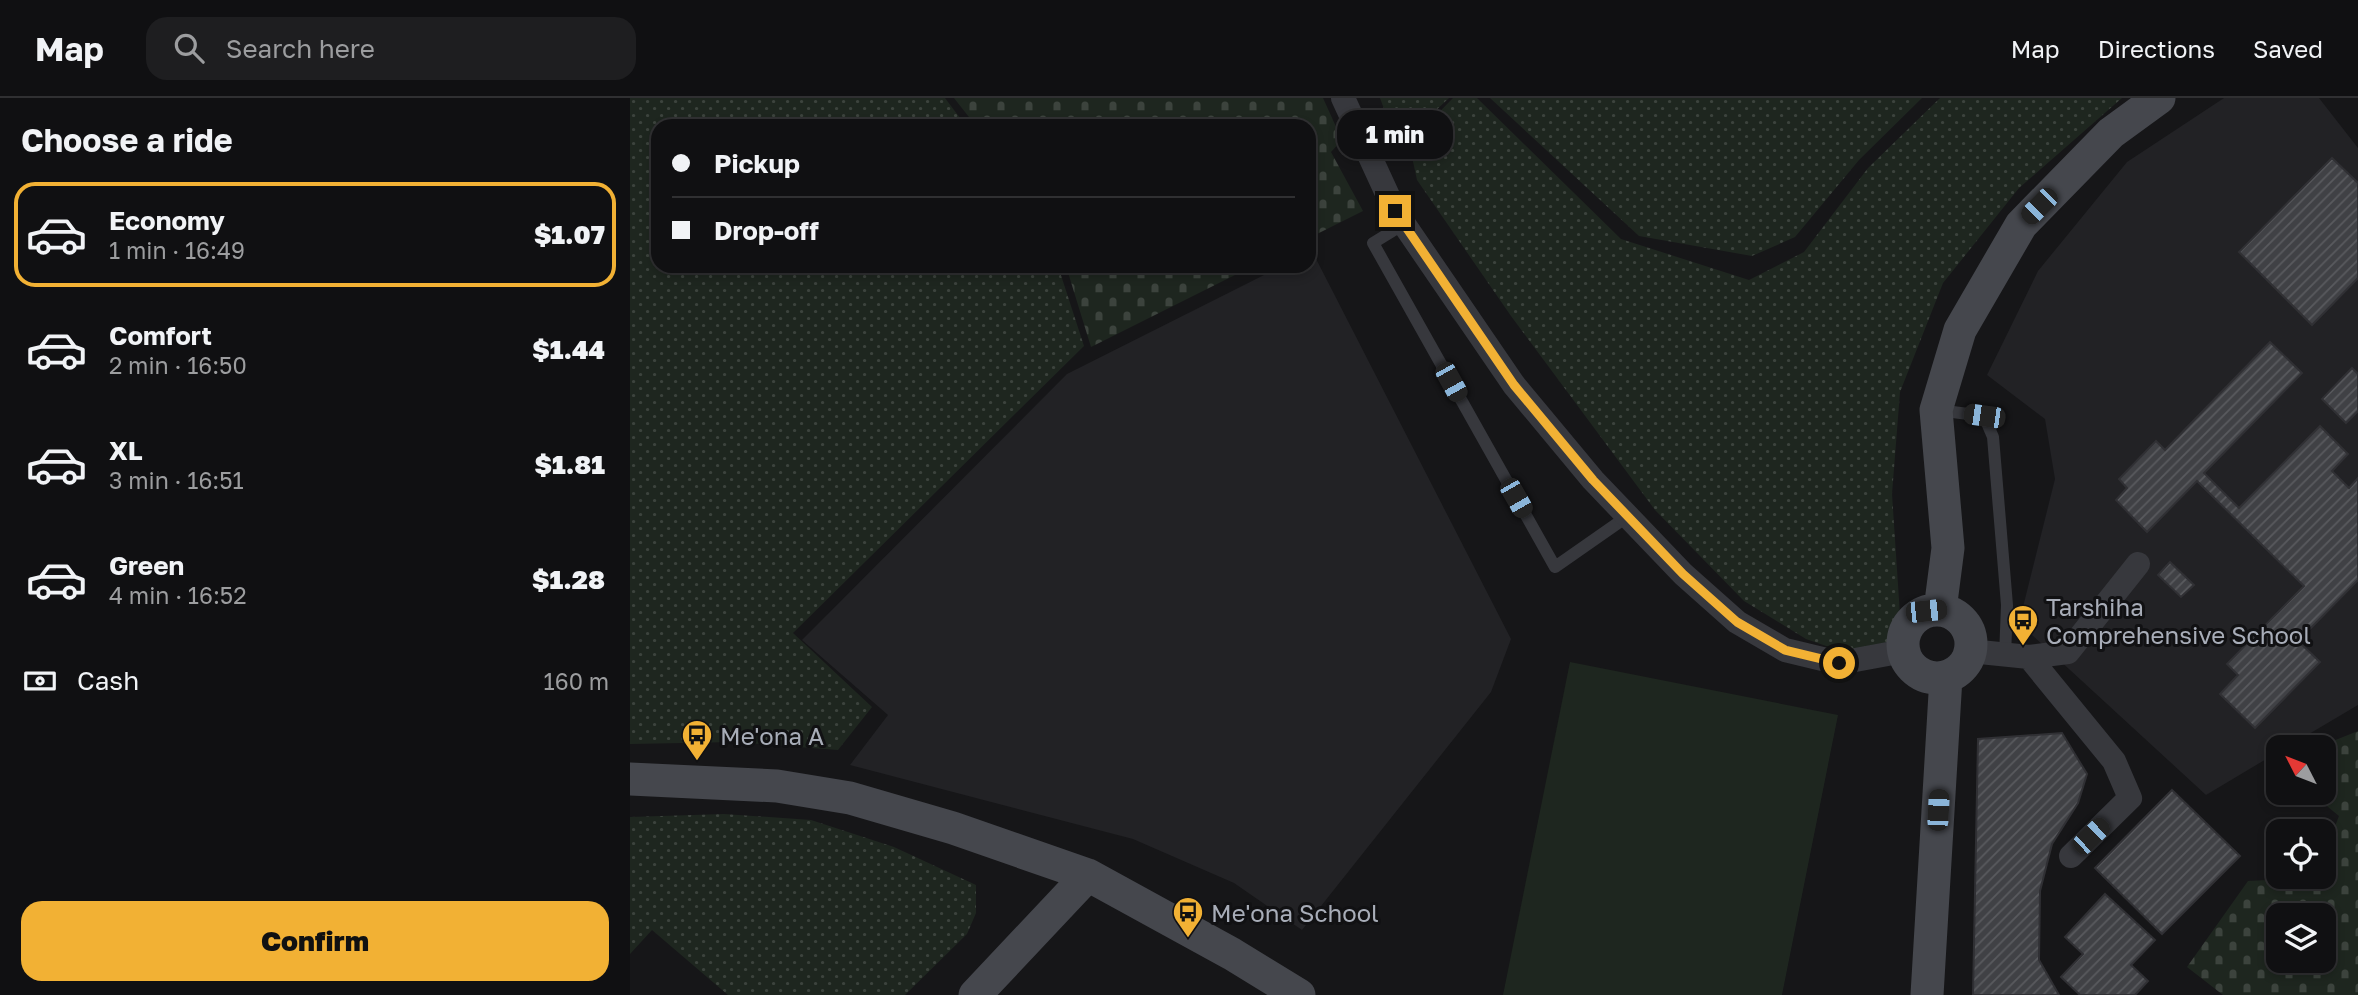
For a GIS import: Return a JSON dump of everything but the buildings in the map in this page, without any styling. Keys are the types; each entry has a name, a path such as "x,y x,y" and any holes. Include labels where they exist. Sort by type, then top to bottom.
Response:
{"main road":[{"path":"1940,610 1948,548 1936,410 1961,330 2021,225 2111,133 2159,98"},
{"path":"1940,610 1954,614 1966,625 1971,640 1970,651 1960,669 1946,677 1930,677 1915,670 1904,651 1905,631 1913,619 1926,611 1940,610"},
{"path":"1927,995 1946,677"},
{"path":"630,779 777,786 849,798 953,828 1088,875 1232,954 1299,995"},
{"path":"975,995 1088,875"}],"street":[{"path":"1343,98 1404,224 1514,385 1628,516 1683,574 1737,622 1785,650 1839,663 1904,651"},
{"path":"1970,651 2017,657 2068,652 2138,564"},
{"path":"2017,657 2114,761 2130,798 2071,856"}],"lane":[{"path":"1404,224 1373,243 1555,567 1628,516"},
{"path":"1936,410 1984,416 1993,437 2007,605 2017,657"}],"shaded area":[{"path":"2224,98 2319,98 2358,148 2358,705 2307,735 2266,735 2266,759 2206,795 2019,623 2055,479 2045,419 1987,375 2038,271 2127,162"},
{"path":"1316,259 1511,639 1491,692 1302,930 1234,883 1133,839 850,765 888,715 802,640 1067,374 1268,273 1316,273"}],"green space":[{"path":"630,98 945,98 961,119 651,119 651,273 1060,273 1084,346 793,633 872,707 838,750 734,742 630,744"},
{"path":"954,98 1323,98 1342,140 1331,152 1363,211 1316,234 1316,119 970,119"},
{"path":"1380,98 1449,98 1398,146"},
{"path":"1453,98 1477,98 1621,239 1749,280 1804,252 1868,168 1940,98 2122,98 2019,188 1943,283 1900,392 1892,494 1901,630 1894,652 1861,658 1806,639 1744,601 1655,510 1511,316 1417,180 1409,143"},
{"path":"1490,98 1922,98 1859,160 1795,237 1752,256 1639,236"},
{"path":"1068,273 1239,273 1091,347"},
{"path":"1570,662 1838,715 1782,995 1503,995"},
{"path":"2358,731 2358,995 2223,995 2187,967 2248,881 2266,880 2266,889 2336,889 2336,824 2339,816 2326,805 2336,805 2336,740"},
{"path":"724,814 811,820 894,847 976,885 976,913 967,934 905,995 728,995 652,930 630,954 630,817"}],"place":[{"name":"Tarshiha Comprehensive School","path":"2023,647"},
{"name":"Me'ona A","path":"697,762"},
{"name":"Me'ona School","path":"1188,939"}],"route":[{"path":"1395,211 1514,385 1593,480 1683,574 1737,622 1785,650 1839,663"}]}
